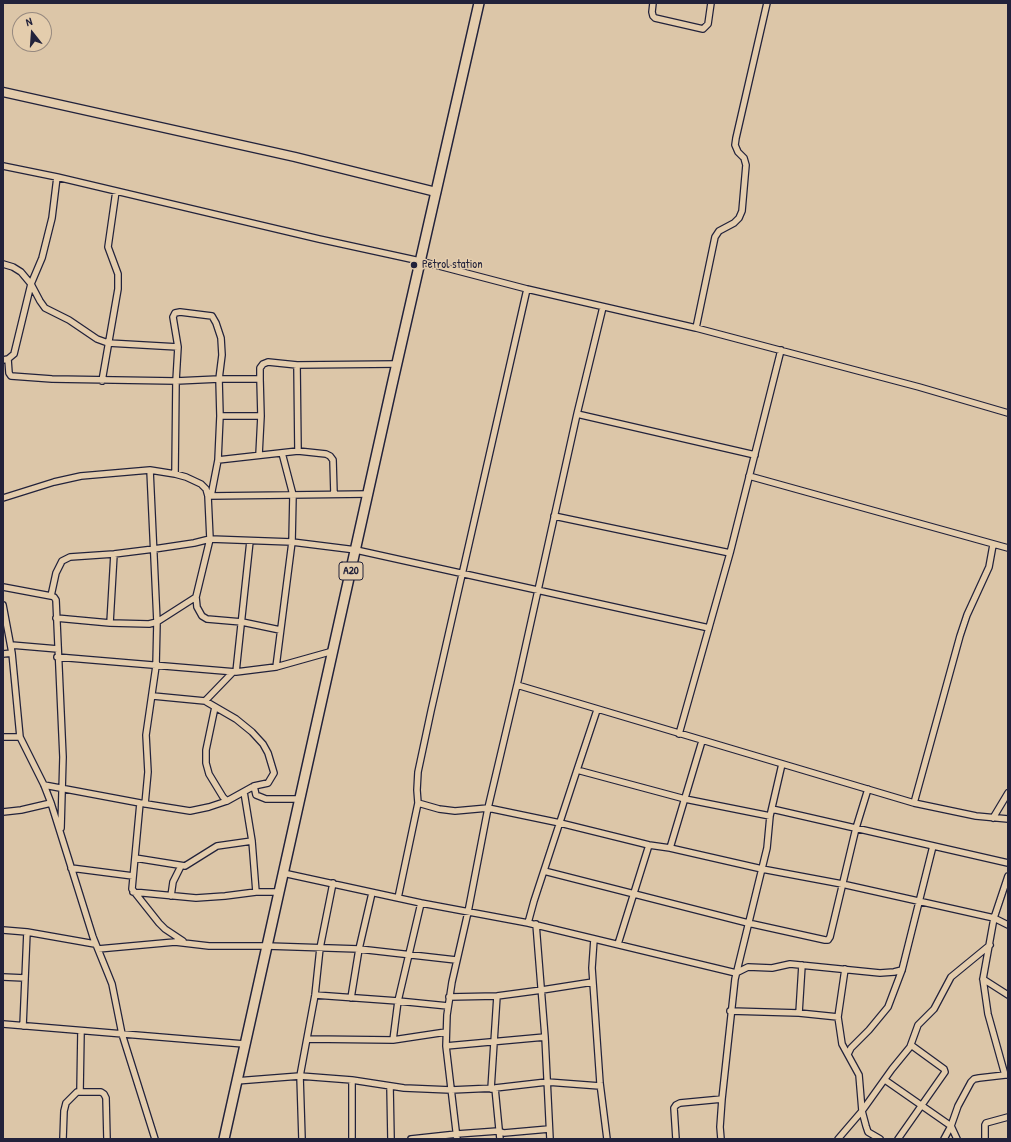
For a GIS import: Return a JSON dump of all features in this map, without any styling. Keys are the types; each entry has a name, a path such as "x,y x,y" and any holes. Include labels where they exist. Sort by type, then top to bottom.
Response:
{"main road":[{"name":"A20","path":"224,1139 278,892 479,3"}],"street":[{"path":"653,3 652,12 655,18 702,29 708,24 711,3"},
{"path":"696,328 715,237 719,232 734,223 739,218 742,211 746,165 744,158 738,152 735,145 767,3"},
{"path":"3,92 295,158 436,192"},
{"path":"3,166 57,177 319,239 420,261 527,289 696,328 919,387 1008,414"},
{"path":"57,177 52,218 42,258 31,284 14,354 6,360 9,374 11,376 52,380 102,381 260,379"},
{"path":"102,381 118,289 118,274 108,247 116,191"},
{"path":"3,264 13,267 21,272 31,284 45,308 69,320 97,339 108,343 178,347"},
{"path":"398,898 418,803 418,772 527,289"},
{"path":"457,1136 446,1046 449,997 456,960 468,912 488,808 577,414 603,307"},
{"path":"175,474 178,347 173,317 175,313 180,312 212,316 221,338 222,355 219,379 220,416 218,460 210,496 210,539 196,597 197,607 202,616 207,619 242,622 280,630"},
{"path":"679,734 730,553 781,350"},
{"path":"259,455 261,416 260,368 265,363 297,365 397,364"},
{"path":"297,365 298,451"},
{"path":"577,414 755,454"},
{"path":"220,416 261,416"},
{"path":"218,460 298,451 326,454 333,460 334,494"},
{"path":"276,667 292,542 293,495 282,453"},
{"path":"150,470 157,622 156,666 153,696 146,735 148,772 142,804 132,889 159,923 184,942"},
{"path":"3,498 54,482 81,476 150,470 186,477 201,484 210,496"},
{"path":"749,476 1008,548"},
{"path":"210,496 368,494"},
{"path":"554,516 730,553"},
{"path":"51,596 56,573 62,561 70,557 154,549 210,539 292,542 356,550 709,628"},
{"path":"205,701 234,672 242,622 250,541"},
{"path":"914,803 962,629 989,566 993,545"},
{"path":"110,623 114,554"},
{"path":"3,587 51,596 56,600 57,657 63,757 61,834"},
{"path":"56,618 110,623 149,624 157,622 196,597"},
{"path":"3,608 11,645 20,737 44,785 51,803 97,946 112,984 122,1034 155,1139"},
{"path":"11,645 58,649"},
{"path":"57,657 234,672 276,667 333,651"},
{"path":"3,654 12,653"},
{"path":"517,685 914,803 976,816 1008,820"},
{"path":"44,785 142,804 194,811 209,808 227,801 254,786 268,783 273,776 273,769 268,753 263,744 252,732 236,719 205,701 153,696"},
{"path":"215,707 206,750 206,763 208,774 227,801"},
{"path":"528,922 597,710"},
{"path":"3,737 20,737"},
{"path":"670,848 702,741"},
{"path":"721,1139 720,1127 722,1099 730,1011 736,973 767,848 770,816 782,764"},
{"path":"577,770 685,798 770,816"},
{"path":"254,786 256,795 266,799 300,799"},
{"path":"544,871 748,923 828,940 830,937 856,828 868,789"},
{"path":"244,792 252,841 256,892"},
{"path":"993,818 1008,793"},
{"path":"3,812 21,810 51,803"},
{"path":"418,803 440,809 455,811 488,808 560,823 649,845 670,848 762,869 842,884 994,918 1008,925"},
{"path":"772,809 1008,863"},
{"path":"135,858 185,866 217,846 252,841"},
{"path":"618,944 649,845"},
{"path":"848,1054 851,1048 886,1010 902,970 933,846"},
{"path":"171,896 173,882 181,866"},
{"path":"71,868 133,876"},
{"path":"283,873 421,903 528,922 736,973 748,967 772,968 786,964 880,973 902,970"},
{"path":"944,1139 951,1126 958,1106 971,1082 974,1079 1007,1075 988,1014 983,979 994,918 1008,876"},
{"path":"302,1139 300,1076 314,995 320,948 333,883"},
{"path":"133,891 203,898 256,892 278,892"},
{"path":"351,998 372,893"},
{"path":"393,1040 398,1001 421,903"},
{"path":"536,924 542,990 550,1139"},
{"path":"3,930 27,932 97,946 184,942 209,946 360,949 456,960"},
{"path":"23,1026 27,932"},
{"path":"594,939 592,968 600,1086 607,1139"},
{"path":"838,1139 862,1111 911,1045 918,1025 934,1008 951,977 990,945"},
{"path":"799,1014 802,965"},
{"path":"845,969 838,1017 842,1044 859,1075 862,1111 868,1132 880,1139"},
{"path":"3,977 25,978"},
{"path":"983,979 1008,995"},
{"path":"449,997 497,996 593,982"},
{"path":"314,995 448,1006"},
{"path":"497,996 493,1089 500,1139"},
{"path":"730,1011 838,1017"},
{"path":"3,1024 244,1044"},
{"path":"80,1092 81,1031"},
{"path":"307,1039 393,1040 446,1032"},
{"path":"446,1046 545,1037"},
{"path":"898,1139 945,1071 911,1045"},
{"path":"236,1080 300,1076 352,1080 390,1086 451,1090 493,1089 547,1082 600,1086"},
{"path":"352,1080 352,1139"},
{"path":"885,1080 922,1104 951,1126 957,1139"},
{"path":"390,1086 391,1139"},
{"path":"63,1139 64,1111 66,1103 77,1092 101,1092 104,1094 106,1098 106,1139"},
{"path":"676,1139 674,1108 676,1105 680,1103 722,1099"},
{"path":"985,1139 984,1125 986,1122 1008,1117"},
{"path":"411,1139 457,1136 498,1131 504,1132 549,1129"}],"place":[{"name":"Petrol station","path":"414,265"}]}
